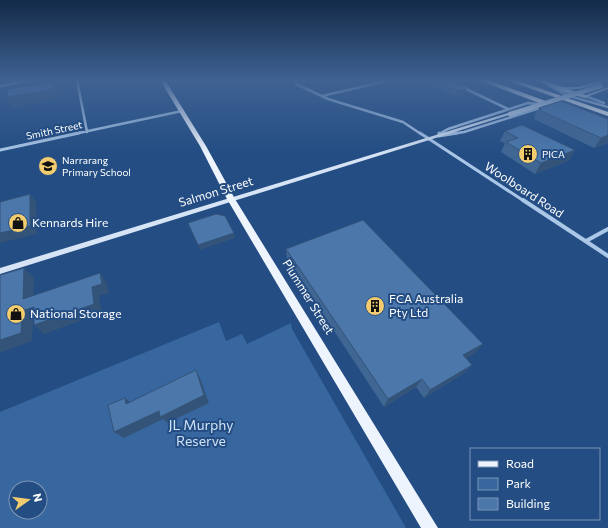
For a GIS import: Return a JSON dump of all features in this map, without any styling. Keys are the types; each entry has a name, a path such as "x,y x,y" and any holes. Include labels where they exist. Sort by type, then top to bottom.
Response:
{"highway":[{"path":"554,105 564,108"},
{"path":"564,105 608,120"},
{"path":"590,105 608,107"},
{"path":"595,106 608,114"}],"main road":[{"name":"Plummer Street","path":"178,105 203,146 231,200 430,528"}],"street":[{"path":"82,105 87,132"},
{"name":"Woolboard Road","path":"349,105 400,120 608,256"},
{"path":"495,105 509,112"},
{"name":"Salmon Street","path":"0,271 430,139 528,105"},
{"name":"Salmon Street","path":"509,112 535,105"},
{"name":"Salmon Street","path":"439,136 464,132 543,107 541,105"},
{"name":"Smith Street","path":"0,150 182,111"},
{"path":"586,241 608,229"}],"green space":[{"name":"JL Murphy Reserve","path":"219,322 226,341 242,334 247,344 291,323 292,329 406,528 0,528 0,412"}],"building":[{"path":"550,105 571,105 608,119 608,135 601,138 539,110 542,109 539,108"},
{"path":"522,125 575,150 541,163 506,142 518,138 505,131"},
{"path":"30,194 30,226 0,233 0,202"},
{"path":"216,214 225,216 234,233 198,245 188,223"},
{"name":"FCA Australia Pty Ltd","path":"363,220 483,344 463,355 472,365 430,390 422,379 388,399 286,249"},
{"path":"24,268 23,299 100,273 102,284 92,287 94,304 34,325 34,307 22,311 21,333 0,340 0,275"},
{"path":"196,370 204,395 160,417 159,411 114,432 108,405 125,398 126,404"}],"place":[{"name":"PICA","path":"528,154"},
{"name":"Narrarang Primary School","path":"48,166"},
{"name":"Kennards Hire","path":"18,223"},
{"name":"FCA Australia Pty Ltd","path":"375,306"},
{"name":"National Storage","path":"16,314"}]}
